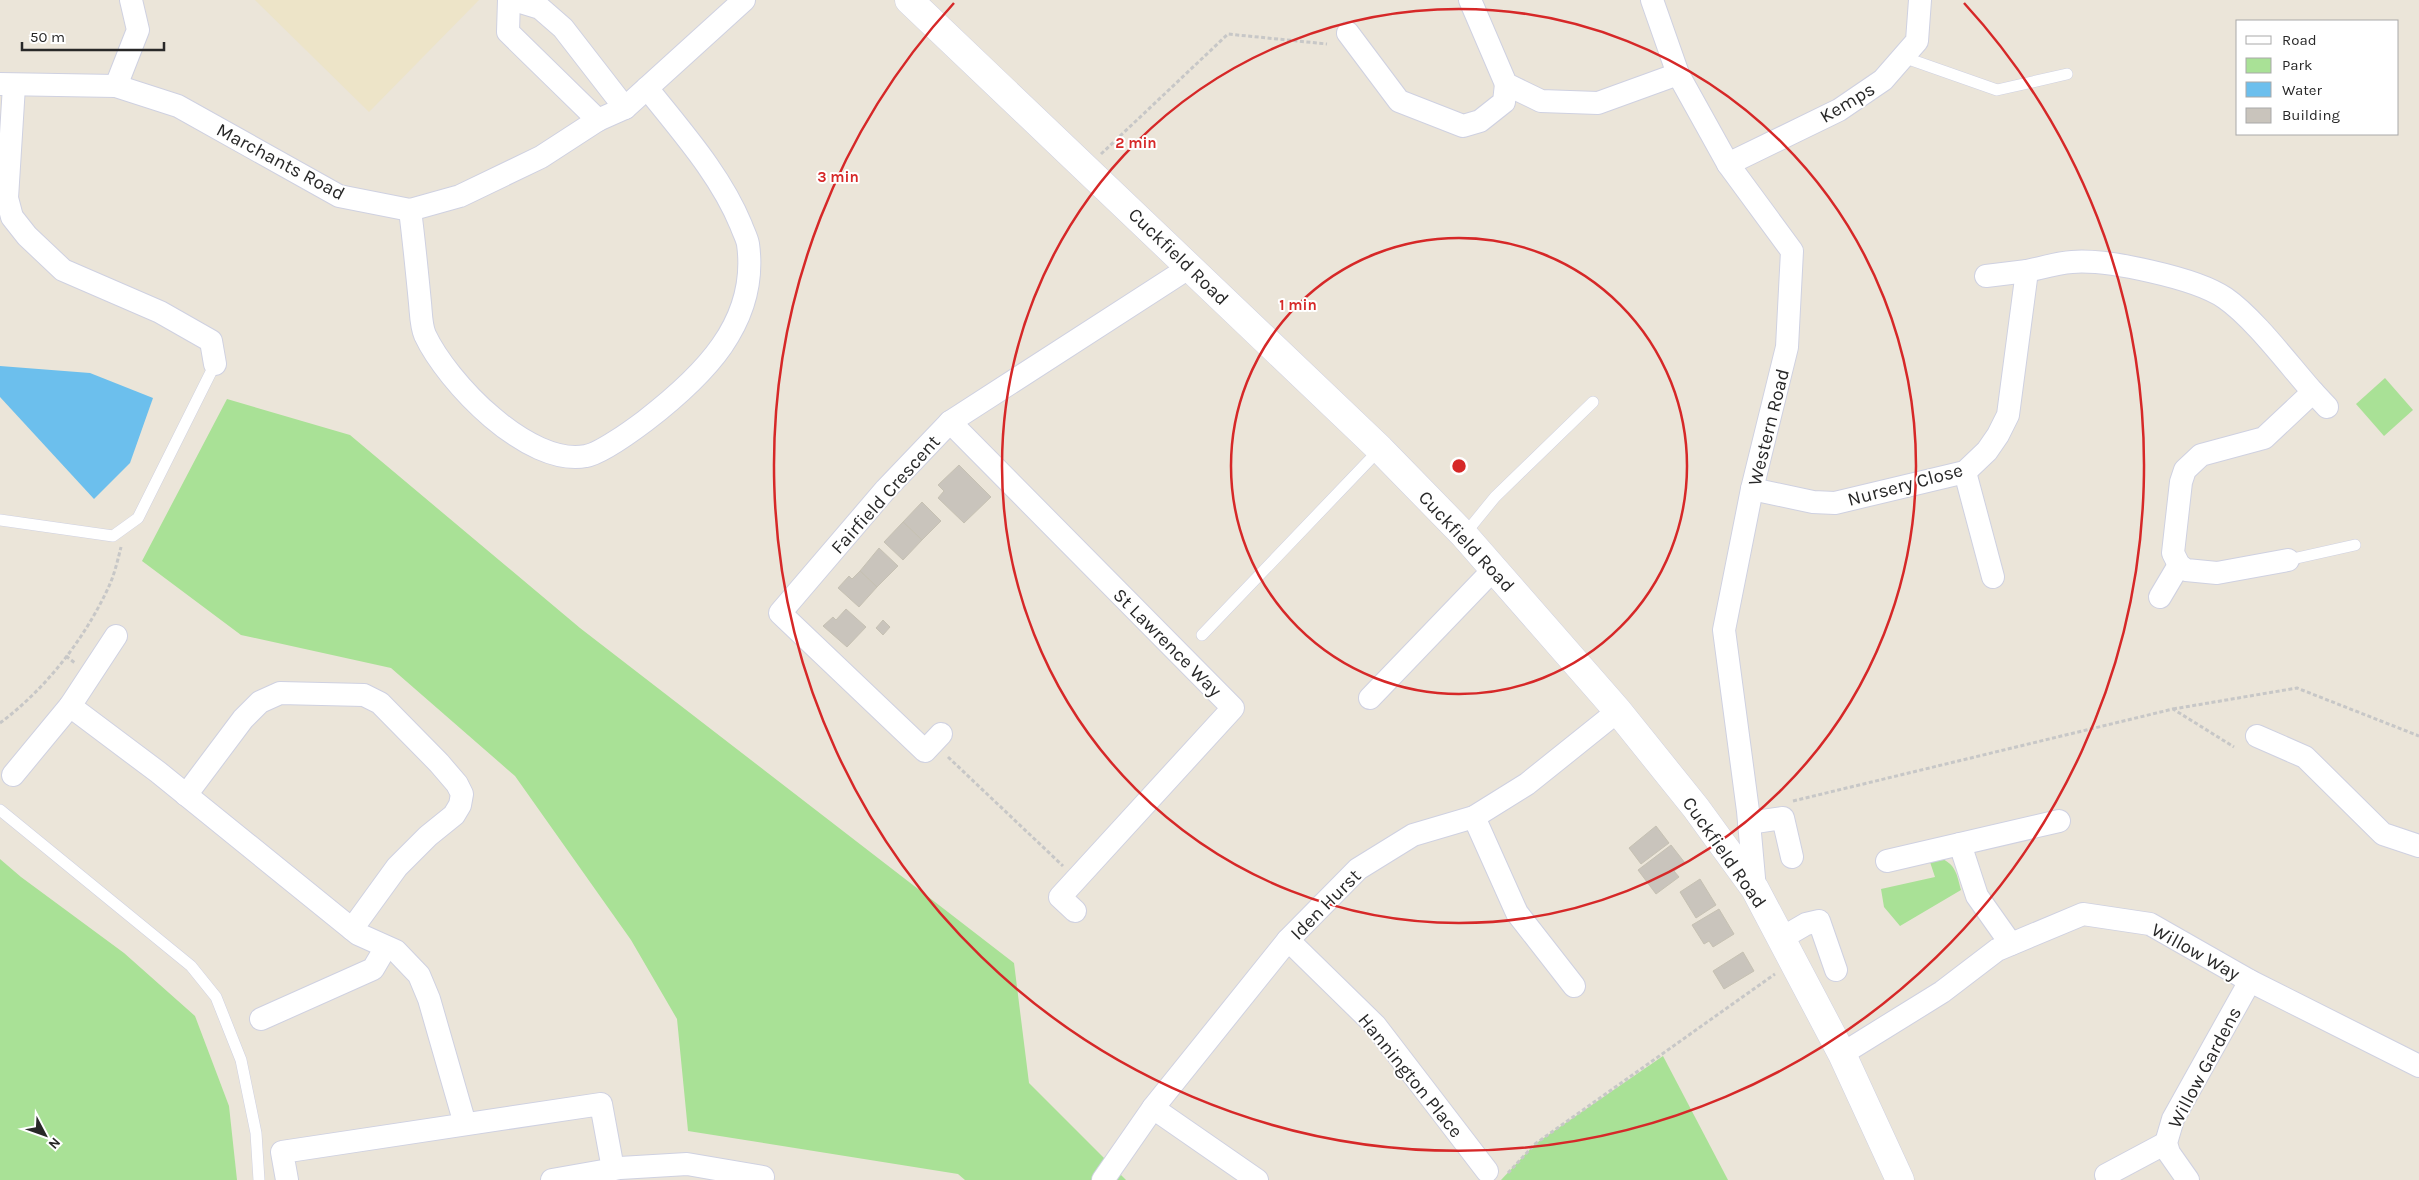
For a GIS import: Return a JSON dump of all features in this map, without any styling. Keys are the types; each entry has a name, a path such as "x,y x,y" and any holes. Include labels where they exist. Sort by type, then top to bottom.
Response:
{"street":[{"path":"116,86 138,30 131,0"},
{"path":"509,0 508,32 598,120"},
{"path":"514,0 540,8 563,28 625,108"},
{"name":"Marchants Road","path":"7,85 116,86 178,106 339,196 410,210 460,196 541,157 598,120 625,108 744,0"},
{"name":"Cuckfield Road","path":"909,0 1380,449 1464,535 1618,711 1696,808 1755,888 1842,1054 1900,1180"},
{"path":"1348,33 1399,100 1463,126 1480,121 1504,102 1506,84 1470,0"},
{"name":"Western Road","path":"1652,0 1678,74 1728,164 1792,251 1787,347 1752,490 1724,630 1749,823 1755,888"},
{"name":"Kemps","path":"1728,164 1839,110 1883,80 1917,41 1920,0"},
{"path":"1506,84 1541,101 1598,103 1678,74"},
{"path":"7,85 6,219 64,270 160,312 211,341 216,364"},
{"path":"410,210 424,333 454,381 516,437 553,455 586,456 630,432 671,401 715,358 737,322 749,274 748,242 731,201 690,141 648,88"},
{"path":"1986,276 2071,262 2110,262 2207,289 2225,298 2241,311 2320,400 2264,438 2200,455 2185,470 2181,482 2173,553 2179,565 2186,570 2217,573 2281,555"},
{"name":"Fairfield Crescent","path":"937,739 925,751 780,613 899,474 950,422 1190,267"},
{"name":"Nursery Close","path":"1752,490 1813,502 1835,503 1965,472 1998,436 2008,416 2027,270"},
{"name":"St Lawrence Way","path":"950,422 1233,708 1060,897 1075,911"},
{"path":"1965,472 1993,577"},
{"path":"2160,597 2179,565"},
{"path":"1370,698 1494,569"},
{"path":"13,775 70,706 116,636"},
{"path":"186,794 243,719 260,702 280,693 364,695 380,703 439,763 457,784 462,794 460,805 454,815 428,836 397,866 352,929"},
{"path":"70,706 186,794 358,934 396,951 419,975 429,999 465,1124"},
{"name":"Iden Hurst","path":"1106,1176 1153,1108 1288,940 1358,869 1413,835 1474,817 1527,784 1618,711"},
{"path":"2257,736 2305,757 2383,834 2419,846"},
{"path":"1474,817 1517,914 1574,986"},
{"path":"1749,823 1783,818 1792,857"},
{"path":"1887,861 2059,822"},
{"path":"1960,844 1977,896 2011,944"},
{"name":"Willow Way","path":"1842,1054 1942,992 1997,950 2083,914 2150,924 2250,981 2419,1066"},
{"path":"1788,949 1806,924 1819,922 1836,970"},
{"name":"Hannington Place","path":"1288,940 1375,1025 1494,1176"},
{"path":"261,1018 373,969 386,946"},
{"name":"Willow Gardens","path":"2188,1180 2169,1152 2166,1143 2173,1119 2250,981"},
{"path":"287,1180 282,1152 601,1104 613,1170"},
{"path":"1153,1108 1257,1180"},
{"path":"2106,1175 2166,1143"},
{"path":"564,1179 613,1170 687,1164 763,1178"}],"lane":[{"path":"1903,56 1996,90 2067,74"},
{"path":"0,520 113,536 123,529 138,518 216,364"},
{"path":"1464,535 1495,497 1593,402"},
{"path":"1202,635 1380,449"},
{"path":"2281,555 2355,545"},
{"path":"0,810 191,966 216,997 241,1060 256,1133 259,1180"}],"path":[{"path":"1087,168 1228,34 1327,44"},
{"path":"0,723 34,694 82,636 111,582 123,541 123,529"},
{"path":"1787,802 2173,709 2297,688 2419,736"},
{"path":"2173,709 2234,747"},
{"path":"937,739 1076,878"},
{"path":"1494,1176 1788,949"}],"shaded area":[{"path":"255,0 479,0 369,112"}],"green space":[{"path":"2385,378 2413,410 2384,436 2356,404"},
{"path":"227,399 350,435 580,628 1014,963 1029,1083 1126,1180 965,1180 958,1174 688,1131 677,1019 631,940 515,776 391,668 241,635 142,561"},
{"path":"1940,858 1953,867 1961,890 1900,926 1884,907 1881,889 1935,877 1930,862"},
{"path":"0,859 21,877 124,953 195,1016 229,1106 237,1180 0,1180"},
{"path":"1663,1056 1728,1180 1501,1180 1535,1144"}],"water":[{"path":"0,366 90,373 153,398 130,463 94,499 0,397"}],"building":[{"path":"959,465 991,497 964,523 938,498 944,491 938,485"},
{"path":"922,502 941,521 922,540 903,522"},
{"path":"903,522 922,540 903,560 884,542"},
{"path":"879,548 898,566 877,587 860,571"},
{"path":"860,571 877,587 859,607 838,588 849,576 852,579"},
{"path":"846,609 866,627 847,647 823,626 833,617 836,620"},
{"path":"883,620 890,627 883,635 876,628"},
{"path":"1656,826 1669,843 1641,864 1629,848"},
{"path":"1671,845 1685,863 1674,871 1679,877 1656,894 1638,870"},
{"path":"1700,879 1716,905 1696,918 1680,892"},
{"path":"1719,909 1734,934 1713,947 1709,941 1704,944 1692,925"},
{"path":"1743,952 1754,971 1724,989 1713,971"}]}
